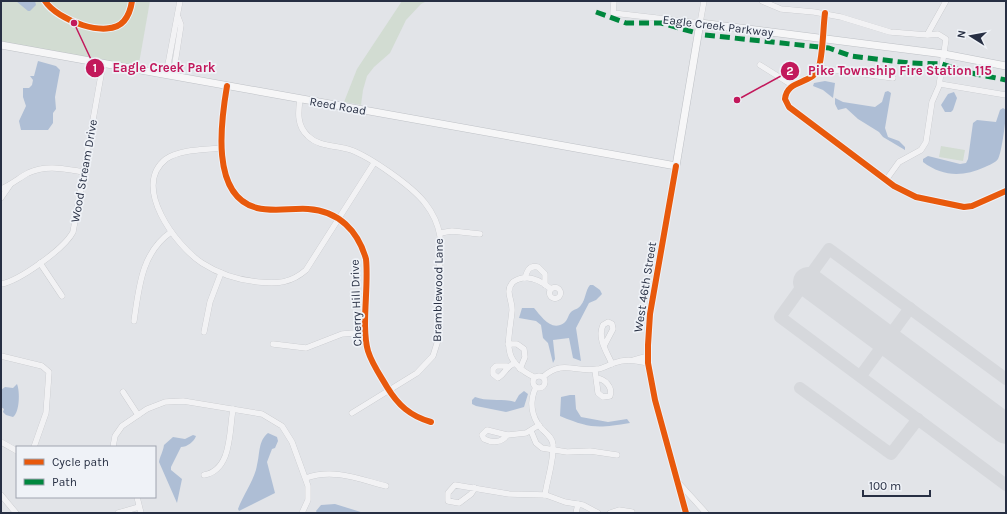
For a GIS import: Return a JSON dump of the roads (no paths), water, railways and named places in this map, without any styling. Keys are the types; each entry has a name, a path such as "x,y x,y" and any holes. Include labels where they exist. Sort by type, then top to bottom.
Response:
{"main road":[{"name":"Eagle Creek Parkway","path":"700,23 944,54 1006,66"},
{"name":"West 46th Street","path":"676,166 700,23"},
{"name":"Reed Road","path":"1,45 676,166"}],"street":[{"path":"170,76 181,25 177,14 180,1"},
{"name":"Eagle Creek Parkway","path":"614,1 613,14 700,23"},
{"name":"West 46th Street","path":"700,23 704,1"},
{"name":"Eagle Creek Parkway","path":"762,1 781,9 825,13 850,19 890,32 928,35 938,34 946,39 944,54"},
{"path":"928,35 946,1"},
{"path":"825,13 819,68 812,76 792,85 785,95 785,99 789,107 886,180 901,190 916,197 961,207 972,206 1006,191"},
{"path":"886,180 899,162 919,151 924,146 932,102 940,84 944,54"},
{"name":"Wood Stream Drive","path":"1,284 16,279 62,248 73,232 103,64"},
{"path":"760,65 792,85"},
{"path":"819,68 892,78"},
{"path":"940,84 1006,95"},
{"name":"Cherry Hill Drive","path":"226,86 221,120 222,148 228,183 237,197 247,204 261,209 317,210 338,218 347,224 358,237 366,259 366,332 367,347 371,359 389,390 405,410 419,418 431,422"},
{"name":"Bramblewood Lane","path":"300,99 299,121 302,129 308,137 319,143 354,152 374,163 423,200 432,213 440,233 440,331 437,347 433,356 424,368 352,413"},
{"path":"222,148 177,154 166,160 159,167 154,178 154,191 162,216 171,232 195,258 221,273 243,280 271,284 293,280 306,270 374,163"},
{"name":"West 46th Street","path":"676,166 650,314 648,363 658,414 677,481 706,513"},
{"path":"1,189 29,173 43,168 58,168 84,172"},
{"path":"1,198 10,185"},
{"path":"134,321 145,263 153,249 171,232"},
{"path":"440,233 452,232 480,234"},
{"path":"40,263 62,296"},
{"path":"525,278 529,268 538,267 544,273 545,284"},
{"path":"204,332 210,302 221,273"},
{"path":"543,377 538,375 534,377 515,363 508,344 512,310 508,294 509,288 513,282 525,278 545,284 550,289"},
{"path":"273,344 306,348 342,334 366,332"},
{"path":"508,344 519,344 524,349 525,357 520,368"},
{"path":"604,346 612,364"},
{"path":"1,356 42,366 48,370 50,376 46,413 34,446"},
{"path":"543,377 553,370 565,367 595,370 612,364 648,356"},
{"path":"634,360 648,363"},
{"path":"507,366 515,363"},
{"path":"595,370 596,378 599,395 607,397 611,393 608,384 603,379 596,378"},
{"path":"534,377 533,382 536,387 532,403 533,414 539,425 551,439 552,450 545,495"},
{"path":"536,387 540,388 544,385 545,381 543,377"},
{"path":"123,392 138,415"},
{"path":"113,446 114,438 119,429 154,405 172,401 262,414 272,418 282,426 292,442 306,478 309,494 302,513"},
{"path":"204,475 218,469 224,462 233,409"},
{"path":"507,435 525,434 539,425"},
{"path":"531,431 537,445 542,448 568,452 590,451 617,455"},
{"path":"1,442 16,451"},
{"path":"306,478 334,473 386,486"},
{"path":"677,481 686,513"},
{"path":"475,488 471,494 459,503 448,501 448,493 455,485 475,488 509,494 545,495 565,502 578,504 598,513"},
{"path":"1,495 16,513"},
{"path":"118,513 140,510 137,498"},
{"path":"576,513 578,504"},
{"path":"610,513 619,510 632,512"}],"water":[{"path":"16,1 35,1 36,5 28,11"},
{"path":"38,61 56,66 60,70 55,97 56,109 53,113 53,123 48,130 21,130 19,121 26,106 23,97 23,88 29,88 32,85 33,80 30,76 34,76"},
{"path":"825,81 835,83 833,98 823,90 813,86 814,83"},
{"path":"888,91 891,93 885,128 888,137 899,141 905,147 905,150 883,137 879,132 858,119 846,108 838,110 835,104 835,98 843,102 875,107 882,102 885,92"},
{"path":"954,92 957,98 953,110 951,112 945,112 941,105 948,94"},
{"path":"1003,108 1006,110 1004,135 998,159 995,162 969,173 953,174 938,171 923,162 923,159 928,156 960,164 966,163 968,159 973,123 977,120 996,122 1000,110"},
{"path":"593,285 600,290 602,294 596,300 589,303 576,328 581,361 573,358 569,338 553,340 555,359 553,363 548,343 543,338 541,325 536,321 519,318 522,308 534,308 547,322 555,326 559,325 564,323 571,312 580,306 584,300 588,287"},
{"path":"17,384 19,401 17,411 13,417 6,415 3,412 4,409 1,407 1,390 5,387 13,388"},
{"path":"524,391 528,394 524,407 506,412 472,404 472,400 475,397 515,402 519,395"},
{"path":"575,395 576,409 581,417 608,422 627,419 630,423 610,426 595,426 580,423 560,416 561,397"},
{"path":"268,433 277,437 278,441 275,448 272,449 267,462 275,493 239,511 238,509 240,504 256,470 262,440"},
{"path":"193,435 196,436 194,440 188,445 181,447 171,467 171,470 182,479 177,503 159,460 164,445 173,437 185,439"},
{"path":"335,504 364,513 317,513 316,511 321,505"}],"place":[{"name":"Eagle Creek Park","path":"74,23"},
{"name":"Pike Township Fire Station 115","path":"737,100"}]}
